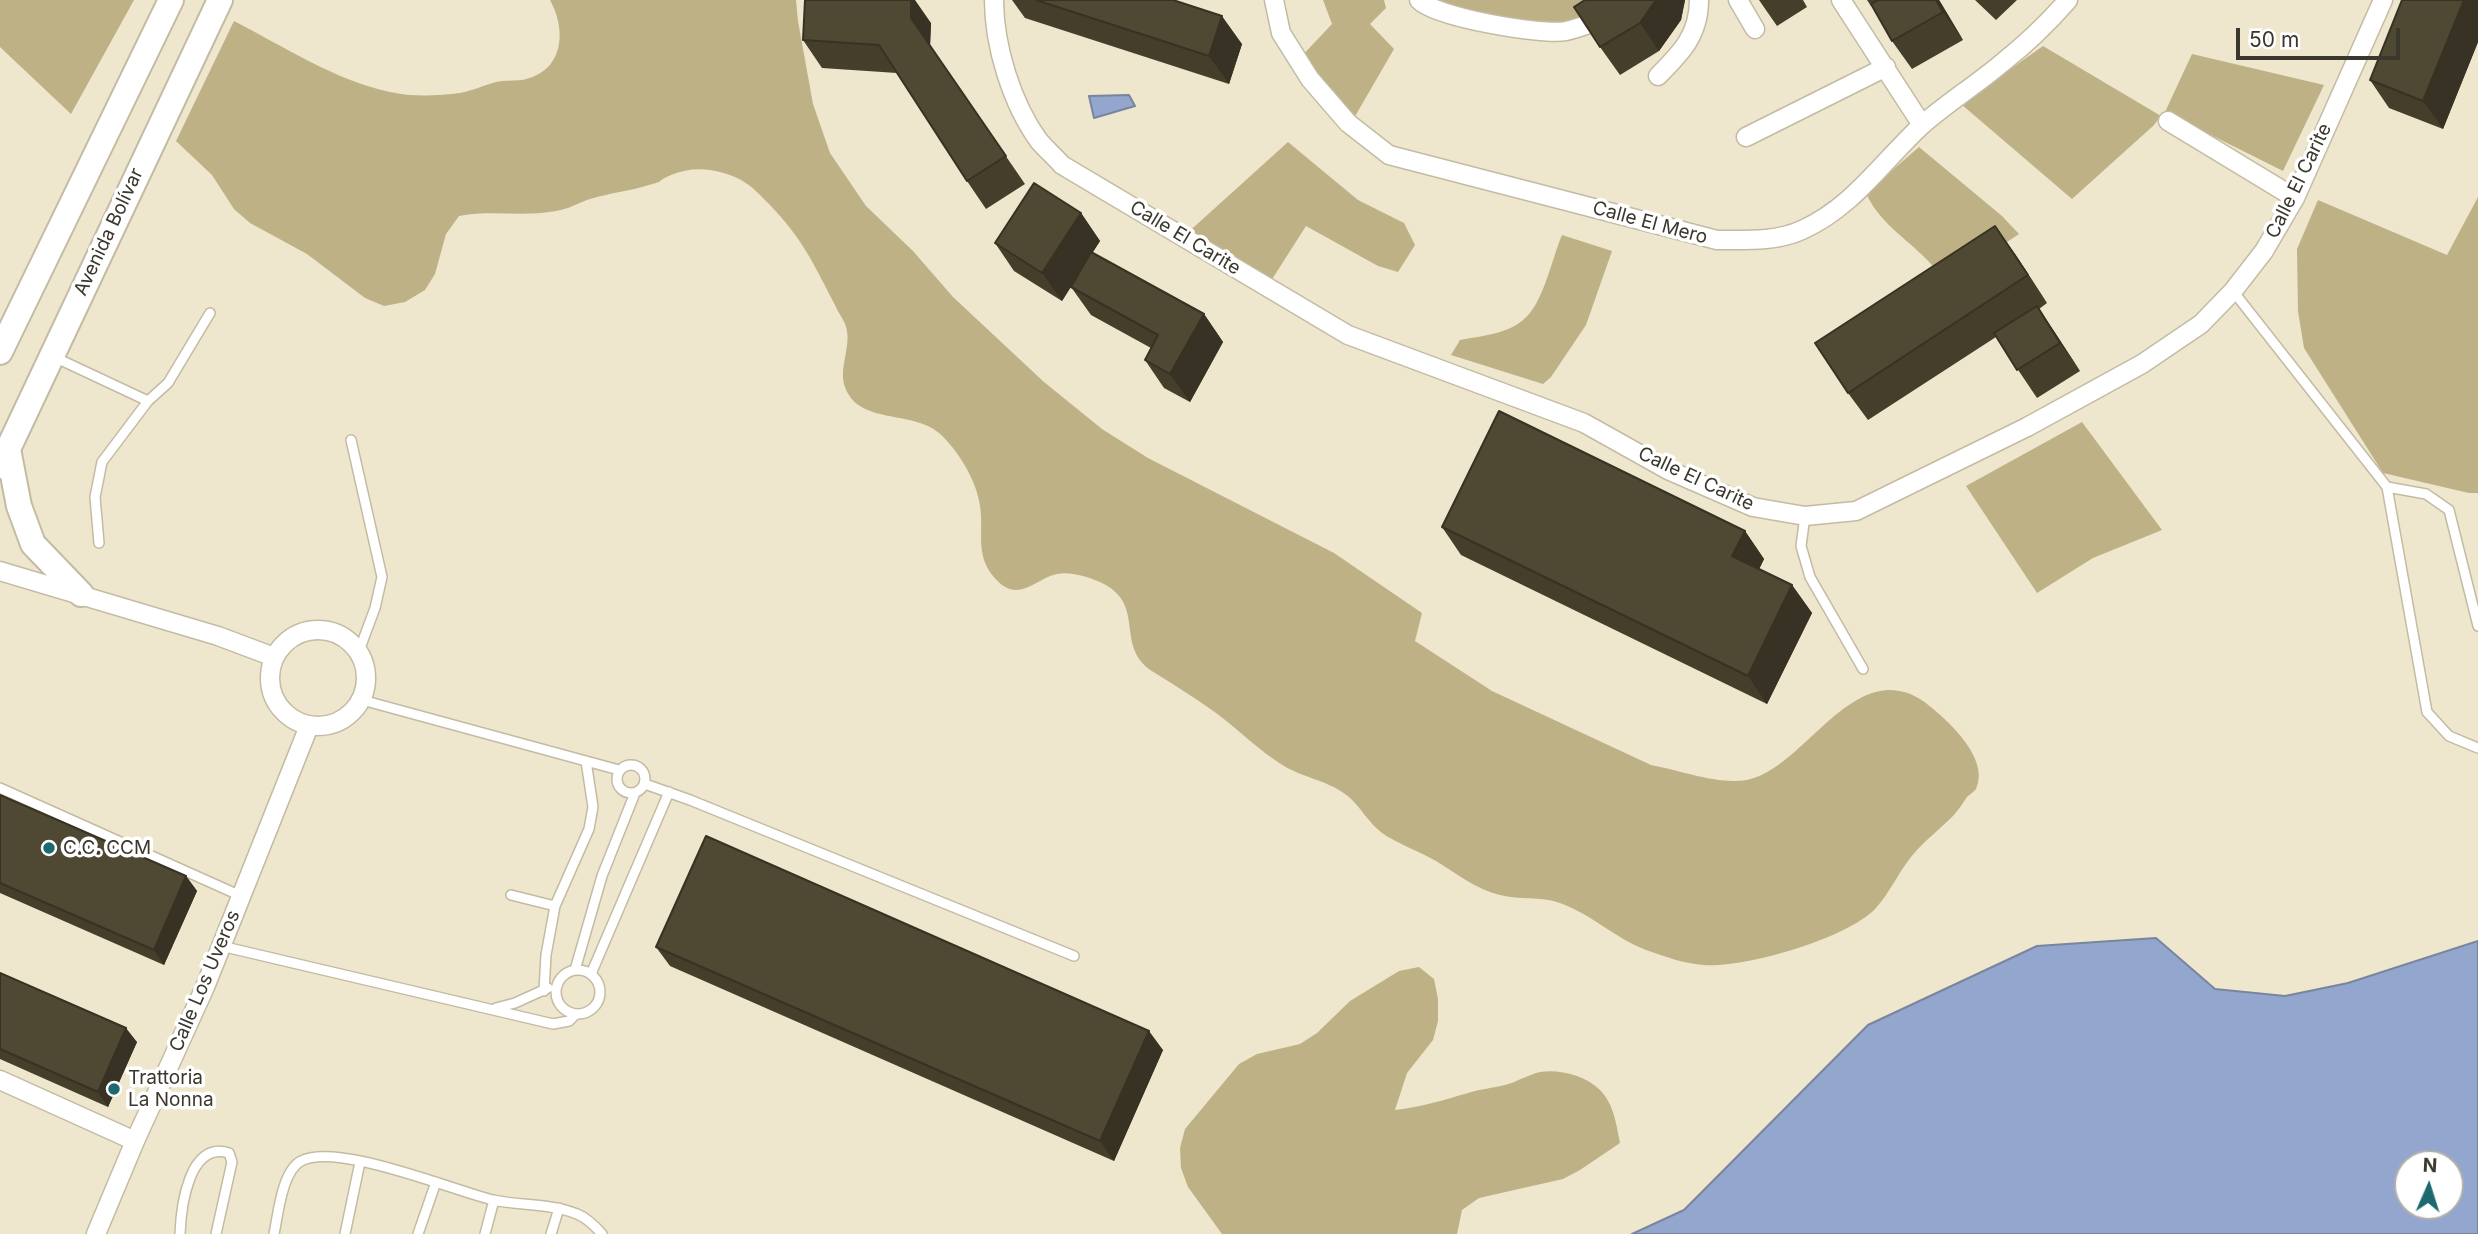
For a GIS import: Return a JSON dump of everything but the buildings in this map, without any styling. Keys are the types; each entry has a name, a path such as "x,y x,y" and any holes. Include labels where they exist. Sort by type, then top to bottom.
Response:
{"street":[{"path":"0,352 171,0"},
{"name":"Avenida Bolívar","path":"4,457 220,0"},
{"name":"Calle El Carite","path":"994,0 998,39 1005,68 1039,141 1062,165 1348,335 1584,423 1668,470 1753,507 1805,516 1856,511 2026,427 2141,364 2201,324 2233,292 2264,251 2295,198 2383,0"},
{"name":"Calle El Mero","path":"1274,0 1281,33 1310,79 1348,123 1388,155 1717,240 1770,239 1801,231 1835,211 1869,182 1922,125 2003,63 2068,0"},
{"path":"1419,0 1424,6 1448,15 1536,31 1565,32 1608,17 1618,0"},
{"path":"1658,76 1684,50 1699,11 1699,0"},
{"path":"1738,0 1755,29"},
{"path":"1841,0 1922,125"},
{"path":"1746,137 1886,67"},
{"path":"2168,121 2295,198"},
{"path":"4,457 33,544 81,594"},
{"path":"3,569 218,636 274,657"},
{"path":"328,630 340,635 359,651 367,675 362,700 346,719 322,727 309,726 286,715 272,694 270,682 274,657 291,638 303,632 328,630"},
{"name":"Calle Los Uveros","path":"96,1234 205,987 309,726"},
{"path":"0,1080 135,1142"}],"lane":[{"path":"2233,292 2387,487 2427,712 2449,736 2478,748"},
{"path":"99,542 95,498 102,463 148,401 168,383 211,313"},
{"path":"51,355 148,401"},
{"path":"351,440 382,577 375,608 359,651"},
{"path":"2387,487 2426,494 2449,510 2478,626"},
{"path":"1805,516 1801,546 1810,577 1863,668"},
{"path":"362,700 619,770"},
{"path":"544,991 546,955 555,906 589,829 593,807 586,761"},
{"path":"635,793 623,791 619,787 616,782 619,770 625,765 638,766 643,771 645,784"},
{"path":"645,784 1074,956"},
{"path":"575,970 602,876 635,793 645,784"},
{"path":"0,788 241,896"},
{"path":"591,974 669,792"},
{"path":"511,895 555,906"},
{"path":"221,946 553,1024 569,1021 576,1014"},
{"path":"494,1009 544,991 566,973 575,970 591,974 600,987 598,1002 585,1013 567,1012 556,998 559,980"},
{"path":"180,1234 181,1208 197,1162 205,1154 222,1150 229,1153 232,1162 216,1234"},
{"path":"274,1234 285,1182 299,1161 315,1156 359,1162 494,1200 559,1208 580,1215 602,1234"},
{"path":"345,1234 359,1162"},
{"path":"418,1234 436,1182"},
{"path":"485,1234 494,1200"},
{"path":"551,1234 559,1208"}],"shaded area":[{"path":"0,0 134,0 71,114 0,47"},
{"path":"550,0 796,0 813,104 830,153 866,206 913,251 953,297 1044,382 1102,429 1148,458 1334,553 1422,613 1415,641 1492,691 1651,765 1711,779 1736,781 1747,780 1769,771 1853,703 1875,692 1898,691 1923,701 1943,717 1963,739 1977,764 1979,777 1976,789 1911,857 1875,909 1842,931 1768,957 1722,965 1689,963 1646,950 1560,903 1491,893 1382,833 1342,792 1275,760 1216,713 1143,663 1135,652 1124,604 1117,593 1104,584 1094,579 1063,573 1018,590 1002,585 987,568 984,559 978,496 960,457 939,433 928,426 874,412 852,399 843,380 847,342 844,321 799,240 769,204 741,180 716,171 689,170 671,175 660,182 597,197 561,210 459,216 446,234 435,274 425,290 405,302 384,306 365,298 307,254 250,223 234,209 212,175 176,141 234,21 349,80 398,94 443,95 496,82 522,80 536,76 546,68 554,59 560,37 559,24"},
{"path":"1323,0 1384,0 1386,8 1370,24 1394,49 1350,125 1299,59 1332,24"},
{"path":"1431,0 1583,0 1586,5 1585,16 1569,28 1438,8"},
{"path":"2043,46 2161,116 2072,199 1961,104"},
{"path":"2192,54 2324,85 2283,171 2165,112"},
{"path":"1288,142 1358,200 1404,223 1415,245 1398,272 1378,266 1306,226 1269,284 1184,236"},
{"path":"1919,147 2002,216 2019,234 1947,282 1924,256 1883,219 1866,193"},
{"path":"2478,197 2478,493 2469,493 2383,473 2304,348 2298,311 2297,249 2318,200 2447,255"},
{"path":"1562,235 1612,251 1586,325 1551,377 1543,384 1451,355 1460,340 1493,334 1517,325 1530,313 1541,293"},
{"path":"2082,422 2162,530 2093,558 2037,593 1966,486"},
{"path":"1419,967 1434,979 1438,1021 1433,1040 1407,1073 1395,1110 1505,1085 1540,1072 1558,1072 1588,1081 1604,1094 1613,1111 1620,1143 1563,1179 1479,1198 1462,1210 1457,1234 1222,1234 1188,1187 1181,1168 1180,1148 1185,1129 1239,1064 1257,1054 1300,1044 1317,1033 1350,1001 1399,971"}],"water":[{"path":"1129,95 1135,106 1094,118 1089,96"},
{"path":"2156,938 2215,989 2285,996 2348,983 2478,941 2478,1234 1632,1234 1684,1210 1868,1025 2037,946"}],"place":[{"name":"C.C. CCM","path":"49,848"},
{"name":"Trattoria La Nonna","path":"114,1089"}]}
